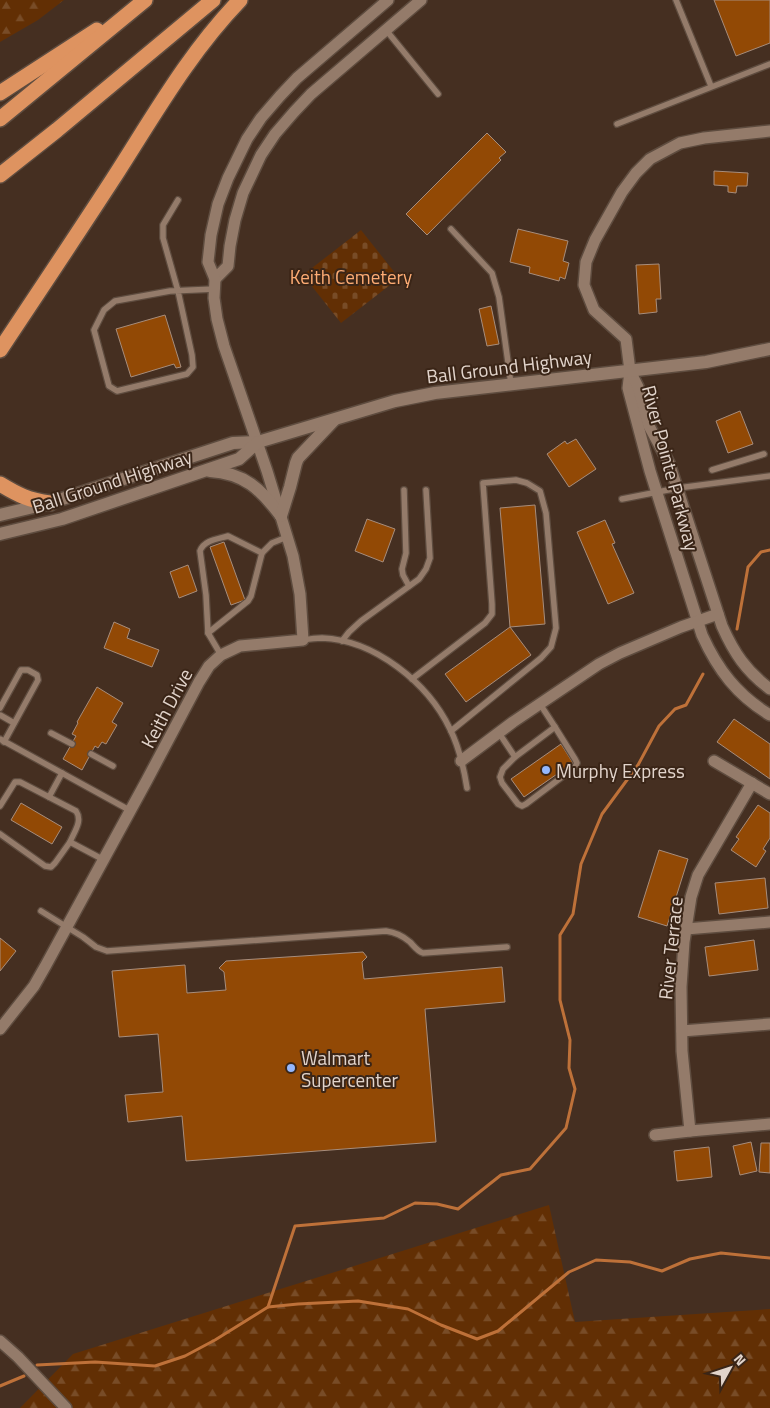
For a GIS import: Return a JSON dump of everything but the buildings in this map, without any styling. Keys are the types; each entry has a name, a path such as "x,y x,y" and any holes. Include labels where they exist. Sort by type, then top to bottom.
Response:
{"highway":[{"path":"0,93 144,0"},
{"path":"0,120 144,0"},
{"path":"0,175 213,0"},
{"path":"0,350 183,68 240,0"},
{"path":"0,484 17,495 33,500 50,502"}],"main road":[{"name":"Ball Ground Highway","path":"0,515 50,502 233,443 258,442 396,401 435,393 706,362 770,349"},
{"path":"281,516 298,458 334,420"},
{"name":"Ball Ground Highway","path":"0,534 62,519 239,459 258,442"},
{"path":"205,471 233,474 248,482 263,494 281,516"}],"street":[{"path":"303,640 300,594 293,556 258,442 218,326 215,308 215,284 208,262 214,220 228,178 247,139 266,113 289,87 388,0"},
{"path":"215,284 228,266 235,220 243,192 258,161 275,134 311,94 421,0"},
{"path":"630,371 626,334 594,310 584,284 586,262 595,240 622,192 636,173 650,159 680,143 704,138 770,131"},
{"name":"River Pointe Parkway","path":"630,371 638,388 649,426 669,463 729,643 740,661 770,689"},
{"name":"River Pointe Parkway","path":"630,371 628,388 657,492 697,621 711,655 722,673 750,702 770,715"},
{"path":"461,761 592,668 613,656 718,614"},
{"name":"Keith Drive","path":"0,1028 34,986 209,666 221,655 240,646 303,640"},
{"path":"714,761 770,794"},
{"name":"River Terrace","path":"690,1130 682,1031 681,987 691,897 698,875 752,783"},
{"path":"686,929 770,922"},
{"path":"682,1031 770,1024"},
{"path":"655,1135 690,1130 770,1124"},
{"path":"0,1340 66,1408"}],"lane":[{"path":"676,0 711,86"},
{"path":"386,30 438,94"},
{"path":"617,124 770,64"},
{"path":"178,200 163,225 163,238 178,291 193,367 187,374 117,391 109,386 94,330 104,310 115,301 178,291 215,284"},
{"path":"451,230 492,273 499,297 511,384"},
{"path":"712,470 764,454"},
{"path":"622,499 678,488 770,476"},
{"path":"412,678 485,623 492,614 483,483 516,480 540,491 546,513 556,628 551,647 541,658 451,731"},
{"path":"404,490 406,553 402,569 409,586"},
{"path":"342,641 361,621 423,574 430,558 426,490"},
{"path":"221,655 208,633 206,596 200,551 202,546 205,543 228,536 262,553"},
{"path":"208,633 248,601 262,553 272,543 287,537"},
{"path":"303,640 320,638 352,644 389,661 412,678 438,709 451,731 461,761 467,788"},
{"path":"0,708 21,670 28,670 37,675 38,680 14,723 2,740 131,811"},
{"path":"540,704 555,727 577,763 574,768 522,806 518,804 502,783 500,777 504,769 515,757 555,727"},
{"path":"0,715 14,723"},
{"path":"51,733 72,744"},
{"path":"499,733 515,757"},
{"path":"91,754 114,766"},
{"path":"49,797 62,773"},
{"path":"0,806 15,782 20,782 76,811 79,816 79,821 70,842 51,867 45,866 0,834"},
{"path":"70,842 104,860"},
{"path":"41,911 100,949 107,951 386,931 406,938 418,951 423,953 507,947"}],"green space":[{"path":"0,0 64,0 38,20 0,42"},
{"name":"Keith Cemetery","path":"361,230 399,278 341,323 303,275"},
{"path":"549,1205 575,1322 770,1309 770,1408 20,1408 73,1354"}],"waterway":[{"path":"737,629 748,567 761,552 770,550"},
{"path":"268,1307 295,1226 384,1218 415,1203 437,1204 458,1209 501,1175 530,1169 566,1128 575,1089 569,1068 570,1040 560,1000 560,935 573,914 581,864 602,814 638,765 659,726 675,709 686,705 703,674"},
{"path":"37,1365 95,1362 155,1366 185,1356 268,1307 298,1304 358,1301 408,1309 441,1325 477,1339 498,1331 569,1272 596,1260 630,1262 662,1271 690,1259 721,1253 770,1258"},
{"path":"0,1386 24,1376"}],"place":[{"name":"Murphy Express","path":"546,770"},
{"name":"Walmart Supercenter","path":"291,1068"}]}
